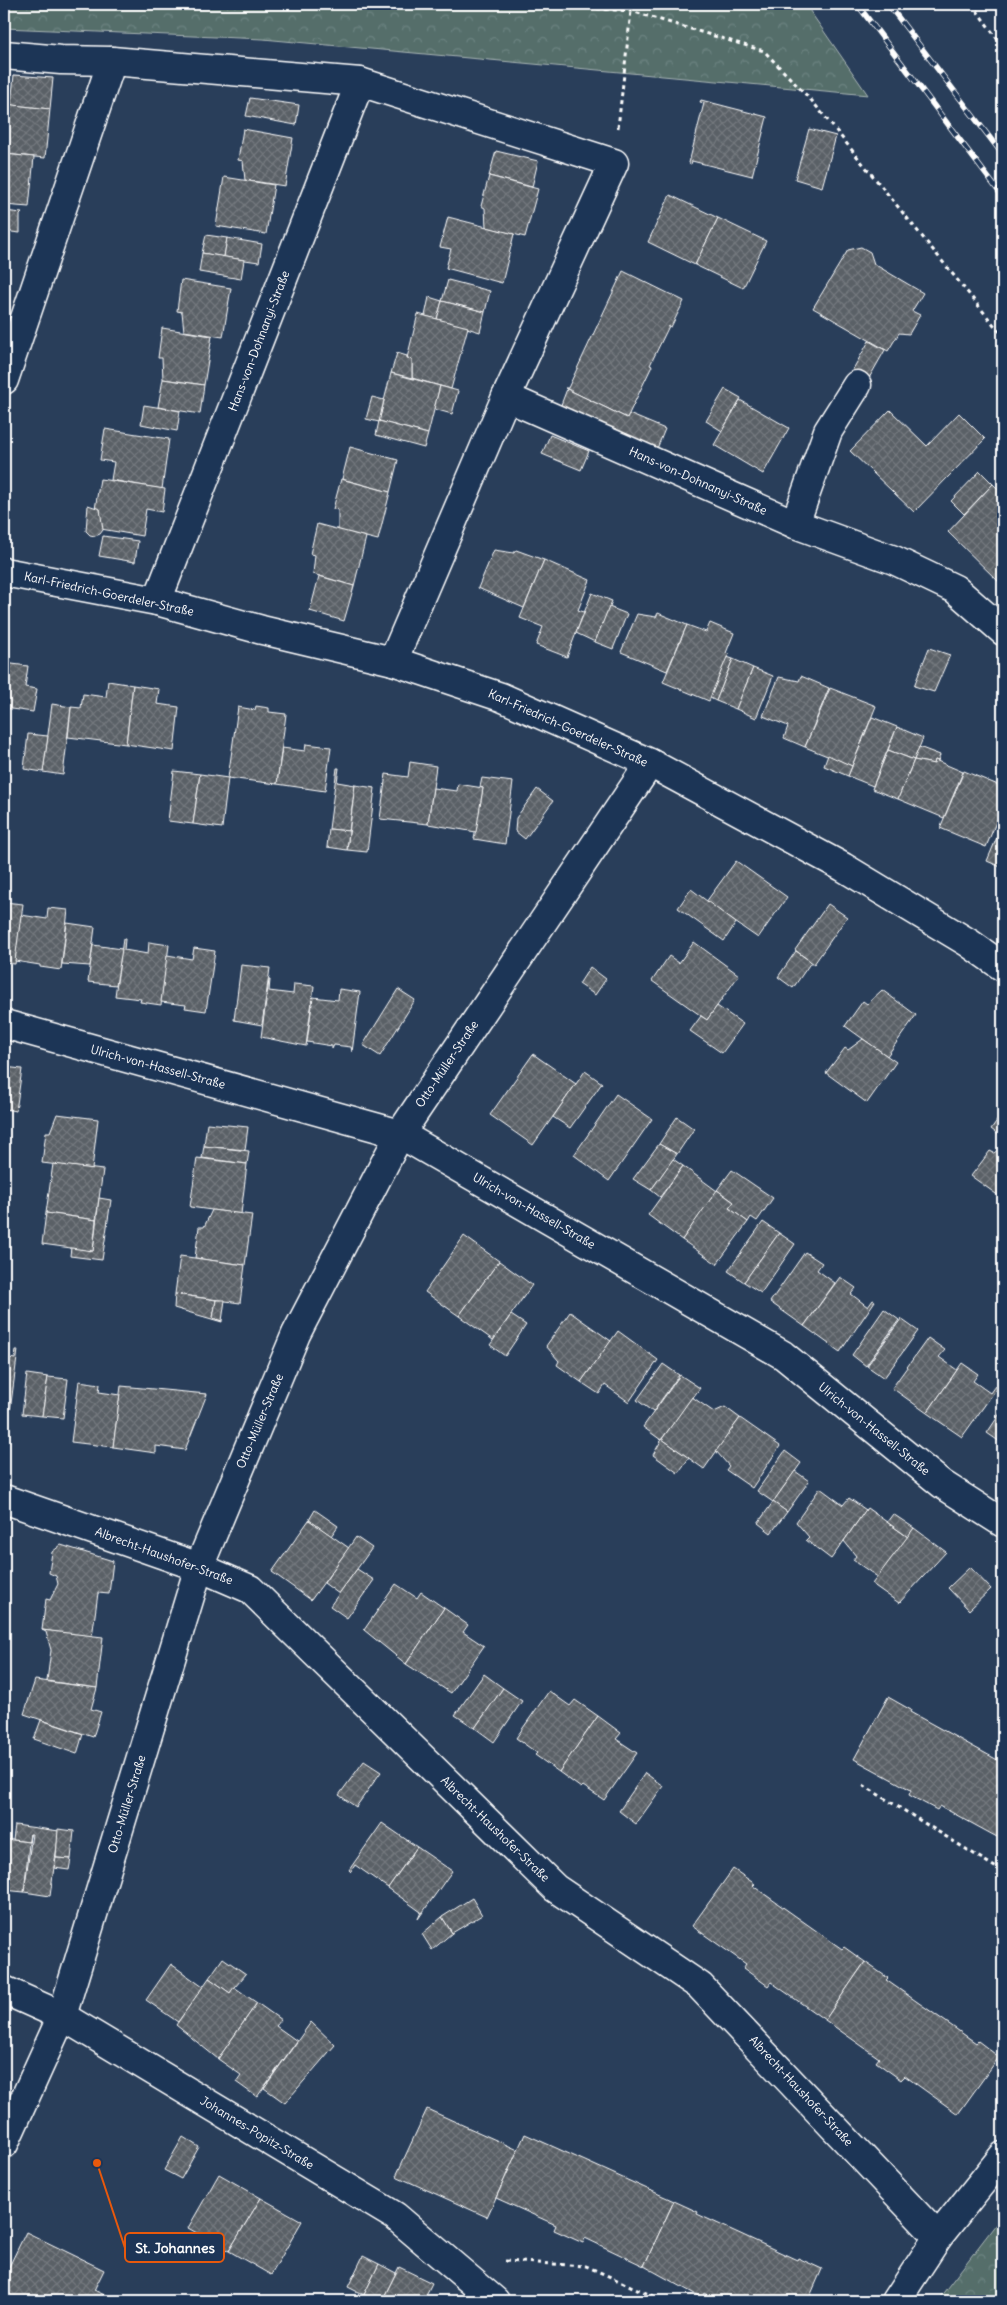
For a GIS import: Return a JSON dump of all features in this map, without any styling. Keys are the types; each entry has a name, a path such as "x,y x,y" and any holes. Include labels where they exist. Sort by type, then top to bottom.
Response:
{"street":[{"path":"4,55 61,60 112,61 360,82 614,163 506,397 393,661"},
{"path":"4,380 112,61"},
{"name":"Hans-von-Dohnanyi-Straße","path":"157,601 360,82"},
{"path":"795,524 828,431 857,385"},
{"name":"Hans-von-Dohnanyi-Straße","path":"506,397 795,524 894,560 956,589 1003,632"},
{"name":"Karl-Friedrich-Goerdeler-Straße","path":"4,572 157,601 262,630 393,661 501,697 650,763 843,867 969,943 1003,967"},
{"name":"Otto-Müller-Straße","path":"4,2144 62,2016 199,1567 296,1334 400,1134 650,763"},
{"name":"Ulrich-von-Hassell-Straße","path":"4,1024 400,1134 783,1355 942,1484 1003,1523"},
{"name":"Albrecht-Haushofer-Straße","path":"4,1499 199,1567 250,1589 556,1888 700,1986 938,2236"},
{"name":"Johannes-Popitz-Straße","path":"4,1990 62,2016 395,2216 494,2301"},
{"path":"896,2301 938,2236 1003,2156"}],"path":[{"path":"533,4 630,11 764,51 812,101 1003,336"},
{"path":"614,163 630,4"},
{"path":"972,4 1003,47"},
{"path":"863,1785 1003,1872"},
{"path":"460,2272 506,2260 586,2266 664,2301"}],"green space":[{"path":"4,4 805,4 868,95 263,39 4,28"},
{"path":"1003,2215 1003,2301 937,2301"}],"building":[{"path":"14,75 53,78 50,109 11,105"},
{"path":"250,98 299,105 296,125 246,116"},
{"path":"701,100 767,117 752,176 692,161 691,164 689,163 704,103 700,102"},
{"path":"4,104 50,109 45,158 5,154"},
{"path":"243,129 293,138 285,186 245,180 243,161 238,160"},
{"path":"809,129 836,136 822,187 795,179"},
{"path":"496,151 538,161 532,187 489,176"},
{"path":"4,154 34,157 29,207 4,205"},
{"path":"489,176 538,189 525,237 486,227 485,208 481,206"},
{"path":"224,177 274,185 266,234 216,226"},
{"path":"670,195 718,218 695,265 648,242"},
{"path":"4,211 22,213 20,215 20,233 4,231"},
{"path":"448,217 514,234 502,283 446,268 451,249 440,247"},
{"path":"718,218 766,241 743,288 695,265"},
{"path":"206,235 227,238 224,257 202,253"},
{"path":"227,238 262,244 259,262 224,257"},
{"path":"861,247 870,252 874,264 923,293 912,311 920,315 909,334 899,333 888,351 813,308 848,250"},
{"path":"202,253 244,260 241,279 199,272"},
{"path":"623,271 684,301 671,327 669,326 650,365 652,366 627,418 565,388 568,388"},
{"path":"181,280 231,288 223,337 184,331 182,312 177,311"},
{"path":"448,280 490,291 485,312 442,301"},
{"path":"429,297 442,301 437,319 425,316"},
{"path":"442,301 485,312 480,332 437,319"},
{"path":"418,314 468,327 451,389 412,378 412,359 407,358"},
{"path":"162,328 212,336 204,385 163,379 162,358 158,358"},
{"path":"869,341 885,350 864,387 848,378"},
{"path":"397,353 412,359 412,378 391,373"},
{"path":"391,373 440,386 428,434 379,421"},
{"path":"163,379 204,385 200,414 158,407"},
{"path":"440,386 458,391 452,414 434,409"},
{"path":"567,389 627,418 629,414 665,429 656,451 559,410"},
{"path":"725,389 741,398 722,431 706,421"},
{"path":"372,397 384,400 379,422 366,419"},
{"path":"740,400 789,428 763,474 714,445"},
{"path":"144,405 180,411 177,431 141,424"},
{"path":"890,410 927,446 959,413 985,439 914,512 850,451"},
{"path":"379,421 428,434 424,448 376,435"},
{"path":"105,429 169,439 162,489 111,480 114,462 100,460"},
{"path":"550,435 589,451 581,470 542,454"},
{"path":"350,447 398,460 390,492 342,479"},
{"path":"980,471 993,484 964,514 951,501"},
{"path":"100,479 165,489 162,512 146,509 142,536 101,529 100,509 95,509"},
{"path":"341,479 390,492 378,540 338,530 338,510 333,509"},
{"path":"993,484 1003,494 1003,586 948,532"},
{"path":"88,505 100,509 103,530 95,536 90,535 86,531"},
{"path":"317,524 366,537 354,586 313,574 315,555 310,554"},
{"path":"103,536 138,541 135,562 99,556"},
{"path":"494,550 514,553 516,550 544,560 524,608 478,588"},
{"path":"544,560 590,580 578,610 584,612 567,657 536,645 543,627 520,618"},
{"path":"319,576 354,586 344,621 310,611"},
{"path":"592,593 612,601 595,642 576,633"},
{"path":"609,607 627,614 613,649 595,642"},
{"path":"658,613 687,625 667,671 621,652 637,614 656,617"},
{"path":"710,623 734,633 726,653 729,654 709,701 663,682 687,625 706,632"},
{"path":"929,648 950,655 934,692 914,686"},
{"path":"727,657 733,659 716,701 710,698"},
{"path":"733,659 753,668 736,709 716,701"},
{"path":"4,663 28,666 25,687 37,689 33,712 4,708"},
{"path":"753,668 773,676 756,718 736,709"},
{"path":"801,676 829,688 805,747 784,738 788,726 763,716 779,677 799,681"},
{"path":"108,681 133,685 126,744 68,737 71,707 81,708 83,694 106,697"},
{"path":"133,685 159,689 157,704 179,707 174,751 126,744"},
{"path":"830,688 876,706 852,766 805,747"},
{"path":"52,704 71,707 63,775 43,772"},
{"path":"256,706 269,708 269,712 286,714 277,784 228,778 238,707 255,710"},
{"path":"872,717 897,727 873,786 848,776"},
{"path":"897,727 923,738 914,760 888,750"},
{"path":"28,734 48,736 43,772 24,769"},
{"path":"306,744 331,747 325,791 277,784 282,748 305,751"},
{"path":"919,747 940,755 938,761 935,760 934,764 914,760"},
{"path":"888,750 914,760 898,799 872,789"},
{"path":"828,755 852,766 848,776 824,766"},
{"path":"914,760 934,764 935,760 963,772 944,818 898,799"},
{"path":"410,762 436,766 428,824 380,819 386,774 408,777"},
{"path":"337,768 339,768 337,782 355,785 349,831 329,829"},
{"path":"174,771 200,774 193,824 168,821"},
{"path":"964,771 1003,787 1003,805 986,847 940,828"},
{"path":"200,774 228,778 222,828 193,824"},
{"path":"482,778 513,782 505,844 474,839 483,788 480,787"},
{"path":"458,784 483,788 476,832 428,824 433,788 457,791"},
{"path":"355,785 375,788 367,852 347,850"},
{"path":"537,789 553,801 525,839 515,831 516,818"},
{"path":"1003,823 1003,868 987,861"},
{"path":"329,829 349,831 347,850 327,847"},
{"path":"736,861 787,897 758,938 706,902"},
{"path":"691,889 736,923 724,941 678,908"},
{"path":"4,902 23,904 15,964 4,963"},
{"path":"828,904 847,917 814,964 795,950"},
{"path":"48,908 68,910 61,970 15,961 21,915 47,919"},
{"path":"67,923 95,927 90,966 62,964"},
{"path":"123,939 125,939 124,950 148,954 149,942 169,945 161,1005 140,1002 141,999 115,996"},
{"path":"694,942 739,975 707,1020 652,981 669,956 679,963"},
{"path":"93,945 122,949 116,985 88,982"},
{"path":"194,948 215,951 206,1011 185,1008 186,1005 161,1002 167,955 192,959"},
{"path":"796,951 811,962 793,988 778,977"},
{"path":"241,965 270,968 262,1025 234,1020"},
{"path":"590,967 606,979 595,995 579,984"},
{"path":"269,980 269,991 293,994 294,984 314,986 306,1046 261,1037"},
{"path":"339,989 360,992 352,1052 351,1047 334,1045 332,1049 332,1046 307,1042 313,997 338,1000"},
{"path":"398,989 415,1000 380,1056 363,1045"},
{"path":"882,990 916,1015 887,1056 845,1026 863,1001 867,1004"},
{"path":"717,1006 743,1024 722,1053 690,1031 701,1016 707,1020"},
{"path":"863,1039 896,1062 867,1103 826,1073 845,1048 848,1050"},
{"path":"533,1054 576,1084 533,1145 490,1115"},
{"path":"4,1067 22,1069 16,1111 4,1109"},
{"path":"585,1071 602,1083 570,1128 553,1117"},
{"path":"616,1094 652,1119 609,1181 574,1155"},
{"path":"1003,1112 1003,1138 991,1129"},
{"path":"57,1114 98,1119 92,1169 42,1163 46,1132 50,1132"},
{"path":"677,1117 694,1129 677,1154 659,1144"},
{"path":"207,1123 248,1127 245,1150 204,1146"},
{"path":"659,1144 677,1154 651,1190 633,1179"},
{"path":"204,1146 249,1151 247,1164 202,1158"},
{"path":"1003,1146 1003,1199 971,1176 990,1151 994,1153"},
{"path":"197,1158 247,1164 241,1214 190,1207"},
{"path":"673,1159 683,1166 660,1197 651,1190"},
{"path":"53,1164 103,1170 96,1220 46,1213"},
{"path":"683,1166 717,1191 682,1240 648,1215"},
{"path":"732,1170 773,1198 757,1221 751,1217 748,1222 729,1208 734,1202 717,1190"},
{"path":"717,1190 734,1202 729,1208 748,1222 717,1264 682,1240"},
{"path":"99,1198 111,1200 102,1260 70,1256 71,1247 93,1251"},
{"path":"212,1210 252,1215 245,1265 195,1258 199,1227 204,1227"},
{"path":"46,1213 96,1220 93,1251 42,1244"},
{"path":"763,1222 779,1233 744,1282 728,1271"},
{"path":"779,1233 795,1244 761,1293 744,1282"},
{"path":"464,1236 499,1261 459,1316 425,1292"},
{"path":"805,1252 822,1263 817,1270 835,1283 804,1326 770,1302"},
{"path":"180,1256 245,1265 240,1303 175,1294"},
{"path":"499,1261 532,1285 493,1340 459,1316"},
{"path":"840,1277 856,1288 851,1294 868,1307 873,1300 875,1301 840,1352 804,1326"},
{"path":"175,1294 216,1300 213,1318 222,1322 174,1308"},
{"path":"216,1300 225,1300 222,1321 213,1318"},
{"path":"884,1309 899,1320 866,1366 852,1355"},
{"path":"570,1312 611,1341 581,1382 557,1365 559,1361 546,1346"},
{"path":"511,1315 526,1325 505,1356 490,1345"},
{"path":"901,1319 918,1331 884,1378 867,1366"},
{"path":"618,1331 658,1360 629,1402 605,1385 599,1394 581,1382"},
{"path":"928,1338 945,1350 939,1357 957,1370 927,1413 892,1388"},
{"path":"16,1350 18,1350 10,1411 4,1410 4,1357 15,1359"},
{"path":"962,1363 978,1374 973,1381 990,1393 995,1386 997,1388 962,1437 927,1413"},
{"path":"663,1364 679,1375 653,1412 637,1400"},
{"path":"27,1374 48,1377 42,1416 22,1414"},
{"path":"680,1375 700,1388 661,1440 643,1427"},
{"path":"48,1377 68,1379 63,1418 42,1416"},
{"path":"79,1381 100,1384 99,1392 120,1395 113,1447 71,1442"},
{"path":"121,1386 207,1394 185,1450 156,1446 156,1453 113,1447"},
{"path":"692,1397 714,1412 725,1407 740,1418 704,1469 662,1439"},
{"path":"1003,1409 1003,1444 987,1433"},
{"path":"740,1418 780,1446 752,1488 726,1470 729,1466 716,1451"},
{"path":"662,1439 689,1458 678,1473 653,1455"},
{"path":"785,1451 801,1463 773,1502 757,1491"},
{"path":"795,1471 809,1481 787,1512 773,1502"},
{"path":"820,1488 843,1505 849,1498 866,1510 831,1559 806,1540 809,1537 796,1522"},
{"path":"773,1502 787,1512 771,1533 758,1523"},
{"path":"867,1508 908,1537 879,1578 853,1560 856,1556 844,1541"},
{"path":"315,1510 338,1526 331,1536 309,1520"},
{"path":"893,1514 914,1528 908,1537 887,1522"},
{"path":"309,1520 349,1548 311,1600 272,1572"},
{"path":"914,1528 946,1552 899,1603 872,1584"},
{"path":"356,1537 372,1548 339,1594 324,1583"},
{"path":"61,1545 113,1561 109,1594 98,1593 92,1637 42,1630 46,1599 50,1600 58,1584 56,1576 49,1573 52,1552"},
{"path":"970,1567 991,1589 969,1610 948,1588"},
{"path":"357,1569 374,1580 347,1618 330,1606"},
{"path":"396,1584 417,1598 421,1592 444,1608 406,1664 364,1630"},
{"path":"444,1608 468,1625 463,1632 484,1646 451,1693 406,1664"},
{"path":"42,1630 103,1637 97,1688 47,1681 51,1650 46,1632"},
{"path":"484,1674 503,1688 475,1728 455,1715"},
{"path":"35,1680 97,1688 91,1709 101,1712 93,1737 24,1714"},
{"path":"503,1688 522,1701 494,1742 475,1728"},
{"path":"549,1691 570,1706 575,1700 598,1716 559,1772 535,1755 537,1753 516,1738"},
{"path":"888,1697 911,1710 910,1712 1003,1763 1003,1826 997,1837 940,1806 937,1810 909,1795 911,1790 854,1759"},
{"path":"598,1716 621,1733 616,1739 637,1753 604,1800 583,1786 581,1788 559,1772"},
{"path":"41,1720 83,1734 77,1754 34,1739"},
{"path":"364,1761 381,1772 356,1807 339,1795"},
{"path":"645,1773 663,1786 636,1824 619,1811"},
{"path":"382,1823 417,1847 388,1888 355,1865 351,1872 349,1870"},
{"path":"15,1825 59,1831 50,1896 24,1892 32,1834 30,1834 29,1842 13,1840"},
{"path":"58,1829 74,1831 71,1859 56,1858"},
{"path":"30,1834 24,1892 4,1890 4,1839 29,1842"},
{"path":"417,1847 452,1871 418,1919 421,1912 388,1888"},
{"path":"56,1858 71,1859 69,1870 54,1868"},
{"path":"733,1869 755,1884 753,1886 842,1949 844,1947 865,1962 825,2020 771,1982 768,1986 743,1968 746,1964 692,1926"},
{"path":"472,1898 482,1915 452,1933 442,1917"},
{"path":"442,1917 452,1933 432,1950 422,1934"},
{"path":"223,1958 246,1974 230,1993 209,1978"},
{"path":"865,1962 888,1978 886,1980 999,2057 958,2114 905,2076 901,2080 876,2062 879,2058 825,2020"},
{"path":"171,1964 203,1987 178,2022 146,2000"},
{"path":"209,1978 230,1993 234,1987 257,2003 218,2059 176,2025"},
{"path":"257,2003 281,2020 276,2026 297,2041 257,2097 236,2082 241,2075 218,2059"},
{"path":"311,2022 335,2045 285,2103 264,2088"},
{"path":"427,2109 518,2150 487,2217 396,2176"},
{"path":"525,2134 674,2201 644,2266 585,2238 583,2243 554,2230 556,2225 496,2198"},
{"path":"183,2137 199,2147 181,2179 164,2170"},
{"path":"219,2174 261,2198 229,2251 188,2228"},
{"path":"261,2198 302,2221 271,2275 229,2251"},
{"path":"674,2201 698,2212 697,2214 797,2260 798,2258 822,2269 808,2301 717,2301 705,2293 702,2298 644,2266"},
{"path":"26,2232 104,2270 94,2290 117,2301 4,2301 4,2277"},
{"path":"363,2256 379,2264 364,2295 348,2287"},
{"path":"379,2264 396,2273 382,2301 375,2301 364,2295"},
{"path":"399,2267 432,2283 423,2301 382,2301"}],"railway":[{"path":"857,4 1003,197"},
{"path":"888,4 1003,155"}],"place":[{"name":"St. Johannes","path":"97,2163"}]}
